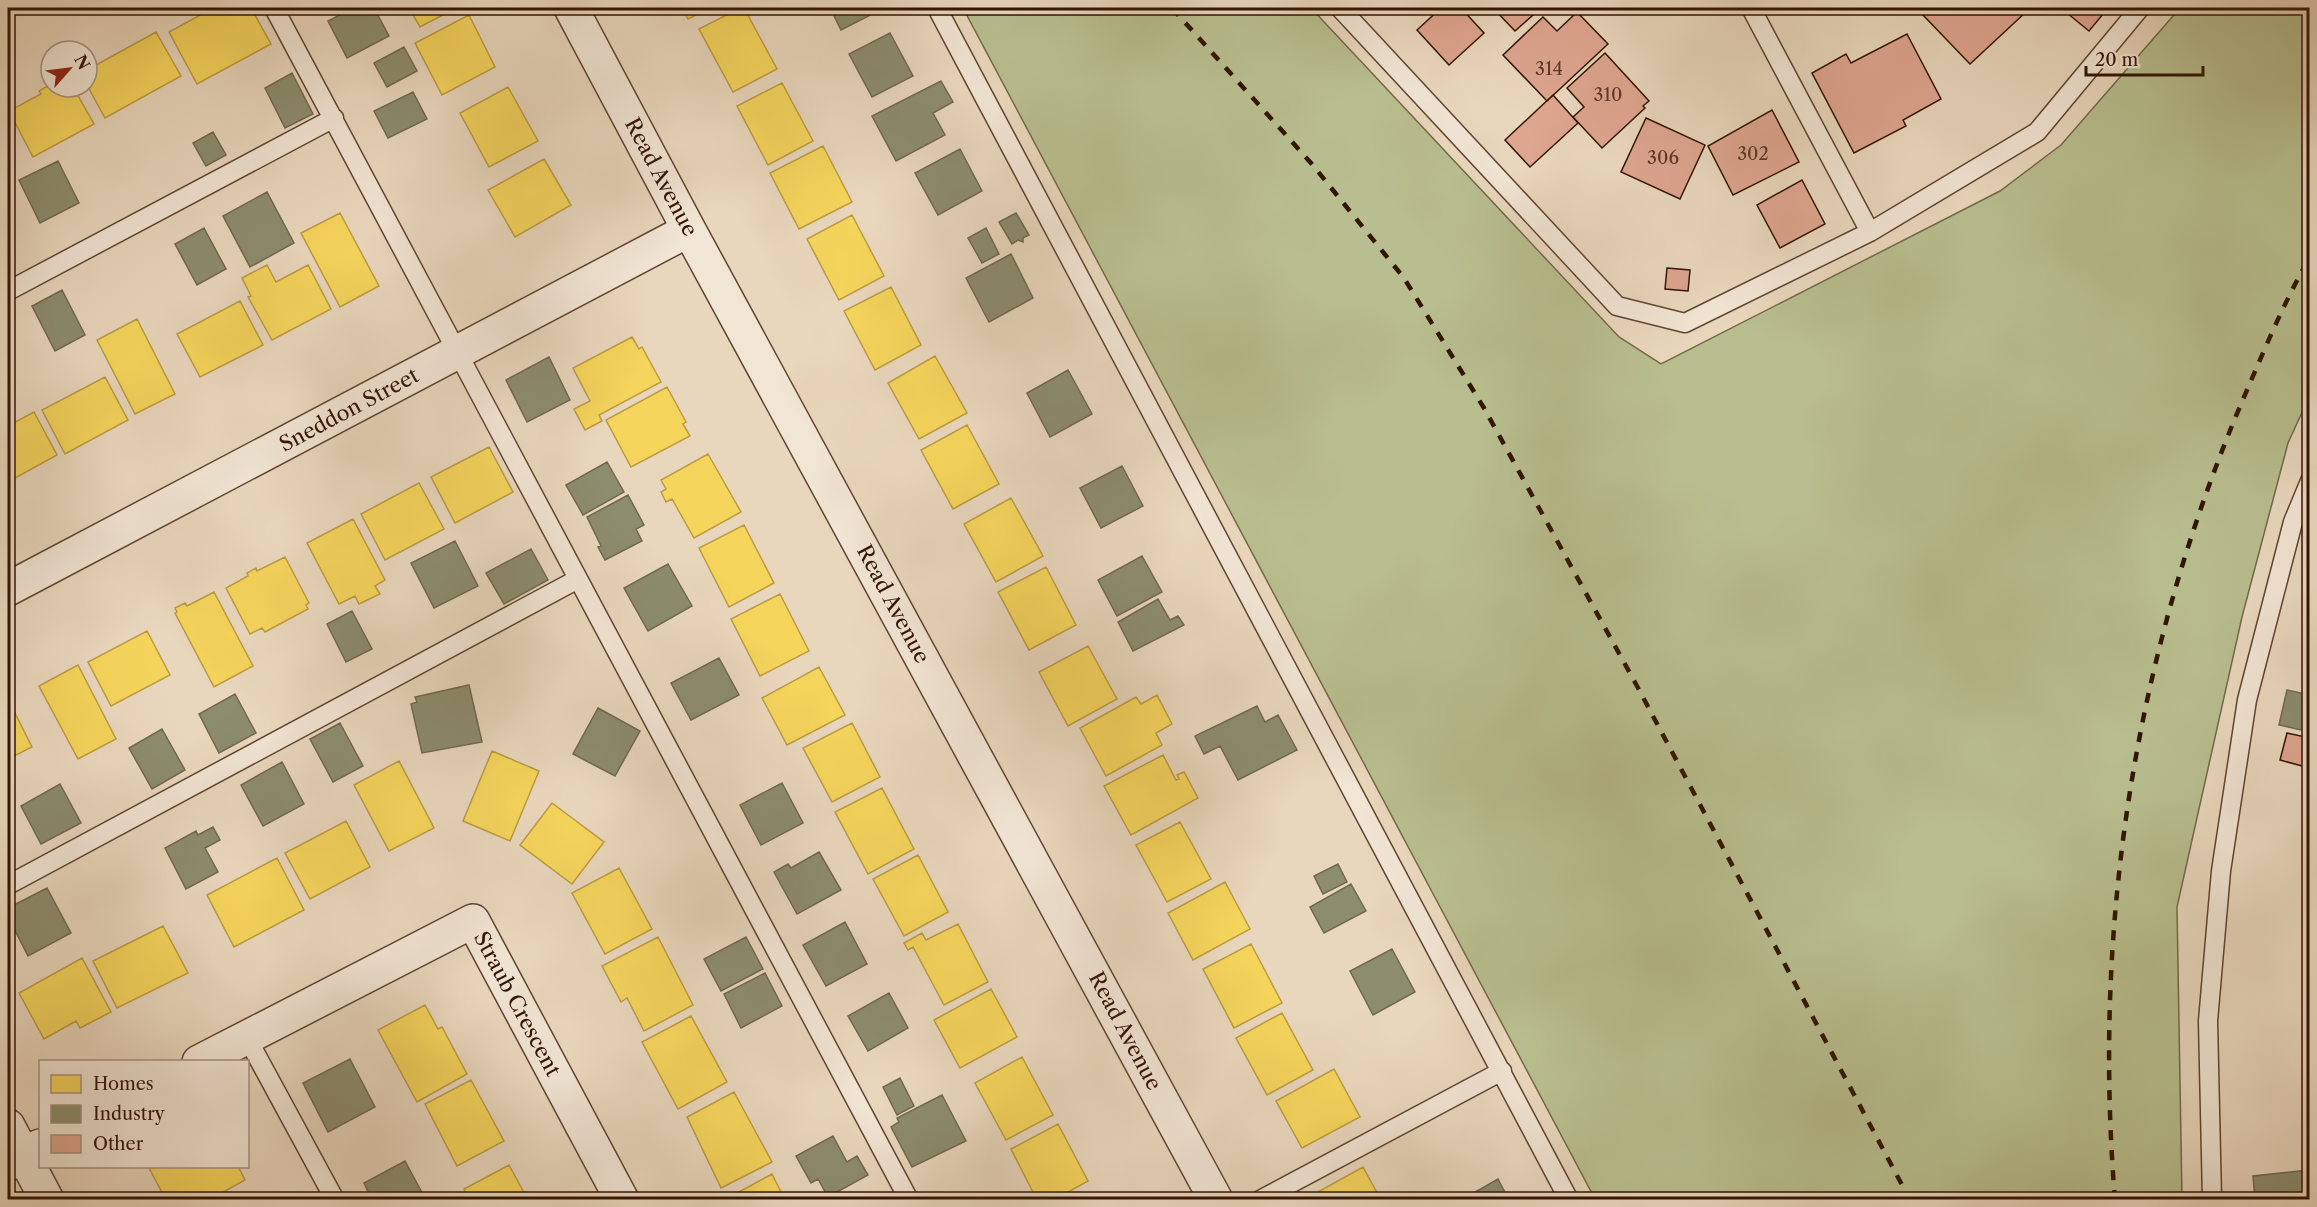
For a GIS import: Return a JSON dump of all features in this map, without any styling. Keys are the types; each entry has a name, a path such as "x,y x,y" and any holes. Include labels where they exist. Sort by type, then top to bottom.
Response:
{"street":[{"name":"Read Avenue","path":"571,8 689,230 1216,1200"},
{"name":"Sneddon Street","path":"8,590 689,230"},
{"name":"Straub Crescent","path":"203,1060 473,921 622,1200"},
{"path":"8,1126 47,1200"}],"lane":[{"path":"274,8 909,1200"},
{"path":"937,8 1569,1200"},
{"path":"1340,8 1617,306 1685,323 1870,232 2037,132 2140,8"},
{"path":"1751,8 1870,232"},
{"path":"8,291 334,118"},
{"path":"2212,1200 2208,1021 2221,871 2247,700 2301,525 2310,481"},
{"path":"8,885 578,579"},
{"path":"246,1036 336,1200"},
{"path":"1260,1200 1502,1071"}],"green space":[{"path":"963,8 1311,8 1619,337 1661,364 2000,191 2061,145 2180,8 2309,8 2309,397 2288,443 2242,617 2177,907 2182,1199 1595,1199"}],"building: Homes":[{"path":"201,8 251,8 271,44 197,84 169,32 204,13"},
{"path":"409,8 456,8 420,27"},
{"path":"682,8 710,8 688,19"},
{"path":"744,8 777,69 733,92 699,29"},
{"path":"469,15 495,67 442,95 415,43"},
{"path":"156,32 181,76 105,118 95,99 99,99 99,63"},
{"path":"782,83 813,141 768,165 737,106"},
{"path":"508,87 538,141 489,167 460,113"},
{"path":"39,95 39,99 80,99 94,124 33,157 9,111"},
{"path":"823,146 852,202 799,229 770,173"},
{"path":"544,159 571,205 515,237 488,190"},
{"path":"340,213 379,286 340,307 301,233"},
{"path":"852,215 884,276 839,300 807,239"},
{"path":"267,265 276,282 308,265 331,309 272,340 248,297 251,296 242,278"},
{"path":"891,287 921,345 875,370 844,311"},
{"path":"240,301 263,345 200,377 177,334"},
{"path":"137,319 175,394 135,414 97,340"},
{"path":"632,337 639,349 642,347 661,382 599,415 602,421 585,430 574,409 590,401 573,368"},
{"path":"935,356 967,413 919,439 888,383"},
{"path":"105,377 128,420 65,454 42,410"},
{"path":"667,387 686,422 683,424 690,436 631,467 606,420"},
{"path":"34,412 57,455 8,482 8,426"},
{"path":"967,425 999,484 953,509 921,450"},
{"path":"489,447 513,492 455,523 431,477"},
{"path":"708,454 741,512 694,538 672,499 666,502 661,492 666,489 661,480"},
{"path":"419,483 444,529 385,560 361,514"},
{"path":"1011,498 1043,556 996,582 964,524"},
{"path":"353,519 385,580 375,586 380,594 359,604 355,596 339,604 307,543"},
{"path":"744,525 774,583 729,607 699,548"},
{"path":"285,557 309,603 306,605 308,609 265,632 262,628 250,634 226,588 248,576 247,573 256,568 257,571"},
{"path":"1046,567 1076,625 1029,650 998,592"},
{"path":"214,592 253,666 214,687 175,613 177,612 175,608 185,603 187,606"},
{"path":"780,594 809,651 760,676 731,619"},
{"path":"147,631 170,675 111,706 88,662"},
{"path":"1088,646 1117,699 1068,726 1039,672"},
{"path":"78,665 116,739 78,759 39,686"},
{"path":"819,667 845,715 787,745 762,698"},
{"path":"1157,695 1172,724 1156,733 1162,745 1106,776 1080,728 1136,697 1141,704"},
{"path":"10,703 32,747 8,759 8,704"},
{"path":"852,723 880,777 832,802 803,748"},
{"path":"492,751 539,771 510,841 463,821"},
{"path":"1163,755 1176,780 1179,779 1177,775 1184,772 1198,798 1131,835 1104,786"},
{"path":"399,761 434,828 389,851 354,785"},
{"path":"882,788 914,849 868,874 835,812"},
{"path":"552,803 604,842 572,884 520,845"},
{"path":"346,821 370,867 310,899 285,853"},
{"path":"1180,822 1211,879 1167,902 1136,845"},
{"path":"918,855 948,912 904,936 873,879"},
{"path":"277,858 304,910 234,947 207,895"},
{"path":"619,868 652,929 605,954 572,893"},
{"path":"1225,882 1250,929 1193,960 1168,913"},
{"path":"958,924 988,982 944,1005 913,947 908,950 904,943 922,933 926,940"},
{"path":"163,926 188,973 117,1008 93,961"},
{"path":"658,937 693,1005 644,1031 627,998 621,1002 602,966"},
{"path":"1251,944 1282,1003 1234,1028 1203,969"},
{"path":"82,958 111,1012 80,1028 76,1021 44,1039 19,993"},
{"path":"991,989 1017,1037 960,1068 934,1020"},
{"path":"425,1005 438,1029 442,1027 467,1074 417,1102 378,1030"},
{"path":"1282,1013 1313,1070 1267,1095 1236,1038"},
{"path":"691,1016 727,1082 678,1109 642,1042"},
{"path":"1022,1057 1053,1115 1006,1140 975,1083"},
{"path":"1334,1069 1360,1117 1302,1148 1276,1101"},
{"path":"471,1080 504,1141 457,1166 425,1104"},
{"path":"734,1092 772,1162 721,1188 687,1117"},
{"path":"1058,1124 1088,1181 1054,1200 1037,1200 1011,1149"},
{"path":"509,1165 528,1200 469,1200 464,1189"},
{"path":"1363,1167 1381,1200 1320,1200 1316,1193"},
{"path":"149,1168 239,1168 245,1180 209,1200 166,1200"},
{"path":"772,1174 785,1200 726,1200 726,1199"}],"building: Industry":[{"path":"353,8 374,8 389,36 347,58 328,21"},
{"path":"830,8 884,8 841,30"},
{"path":"890,33 913,76 872,97 849,54"},
{"path":"404,47 417,71 387,87 374,63"},
{"path":"292,73 313,114 285,128 265,88"},
{"path":"941,81 953,102 933,113 945,135 896,161 872,116"},
{"path":"413,92 427,119 388,138 374,111"},
{"path":"213,132 226,155 206,166 193,143"},
{"path":"960,149 982,191 938,215 915,173"},
{"path":"58,161 79,203 40,223 19,180"},
{"path":"267,192 294,243 250,267 223,216"},
{"path":"1016,213 1029,235 1023,238 1023,242 1018,240 1012,244 999,222"},
{"path":"204,228 226,269 197,285 175,244"},
{"path":"986,228 999,254 982,263 968,238"},
{"path":"1011,254 1033,298 989,322 966,278"},
{"path":"62,290 85,335 55,351 32,306"},
{"path":"549,357 570,400 527,422 506,380"},
{"path":"1068,370 1092,414 1050,437 1027,393"},
{"path":"607,462 624,492 583,515 566,485"},
{"path":"1122,466 1143,506 1101,528 1080,488"},
{"path":"628,495 644,525 636,529 642,541 605,560 587,517"},
{"path":"455,541 478,586 434,608 411,563"},
{"path":"531,549 548,580 504,604 486,573"},
{"path":"1142,556 1162,592 1117,616 1098,580"},
{"path":"668,564 692,606 648,631 624,588"},
{"path":"1158,599 1170,620 1178,616 1184,625 1133,651 1118,622"},
{"path":"352,611 372,649 346,662 327,624"},
{"path":"719,658 739,695 691,720 671,683"},
{"path":"469,685 482,742 422,753 411,704 417,702 415,697"},
{"path":"2287,690 2310,695 2310,732 2279,725"},
{"path":"235,694 256,733 219,753 199,714"},
{"path":"1257,706 1265,722 1278,715 1297,750 1238,780 1220,746 1204,754 1195,736"},
{"path":"598,708 640,731 615,776 573,754"},
{"path":"340,723 363,766 333,782 310,739"},
{"path":"162,729 185,770 152,789 129,748"},
{"path":"282,762 304,804 263,826 241,785"},
{"path":"782,783 803,823 761,845 740,805"},
{"path":"60,784 81,823 41,844 21,806"},
{"path":"213,827 220,840 205,848 218,872 186,889 165,848 196,831 198,835"},
{"path":"819,852 841,890 797,914 774,872 788,864 791,868"},
{"path":"1338,864 1347,882 1323,894 1314,876"},
{"path":"1351,884 1366,911 1324,933 1310,907"},
{"path":"47,888 71,933 28,956 8,917 8,908"},
{"path":"2309,907 2310,935 2306,935"},
{"path":"845,922 867,964 826,986 803,945"},
{"path":"746,937 763,969 721,991 704,959"},
{"path":"1392,949 1415,992 1373,1015 1350,971"},
{"path":"765,973 782,1006 741,1028 724,994"},
{"path":"889,993 908,1028 868,1051 848,1016"},
{"path":"350,1059 375,1107 328,1132 303,1083"},
{"path":"900,1078 914,1106 897,1115 883,1087"},
{"path":"942,1095 966,1141 912,1167 891,1127 899,1122 897,1118"},
{"path":"833,1136 847,1162 857,1156 868,1175 828,1197 818,1179 811,1183 796,1156"},
{"path":"405,1161 426,1200 372,1200 364,1183"},
{"path":"2308,1170 2310,1200 2255,1200 2253,1176"},
{"path":"1498,1179 1509,1200 1461,1200"}],"building: Other":[{"path":"1441,8 1461,8 1484,33 1449,65 1417,30"},
{"path":"1493,8 1541,8 1515,31"},
{"path":"1931,8 2024,8 2027,11 1970,64 1923,15"},
{"path":"2061,8 2108,8 2089,31"},
{"path":"1577,12 1608,44 1547,101 1503,55 1543,17 1557,31"},
{"path":"1907,34 1941,99 1903,120 1906,126 1854,153 1812,73 1846,54 1851,63"},
{"path":"1605,53 1649,101 1643,106 1645,108 1602,148 1573,117 1584,107 1567,88"},
{"path":"1553,95 1578,123 1530,167 1505,140"},
{"path":"1772,110 1799,162 1733,195 1708,146"},
{"path":"1646,118 1705,145 1680,199 1621,172"},
{"path":"1802,180 1825,224 1780,248 1757,205"},
{"path":"1667,268 1690,270 1688,291 1665,289"},
{"path":"2287,733 2310,738 2306,767 2280,760"}],"railway":[{"path":"1172,8 1311,163 1404,278 1484,408 1637,686 1910,1200"},
{"path":"2115,1200 2110,1096 2110,992 2117,889 2131,787 2150,685 2176,585 2209,487 2247,390 2292,290 2310,257"}]}
